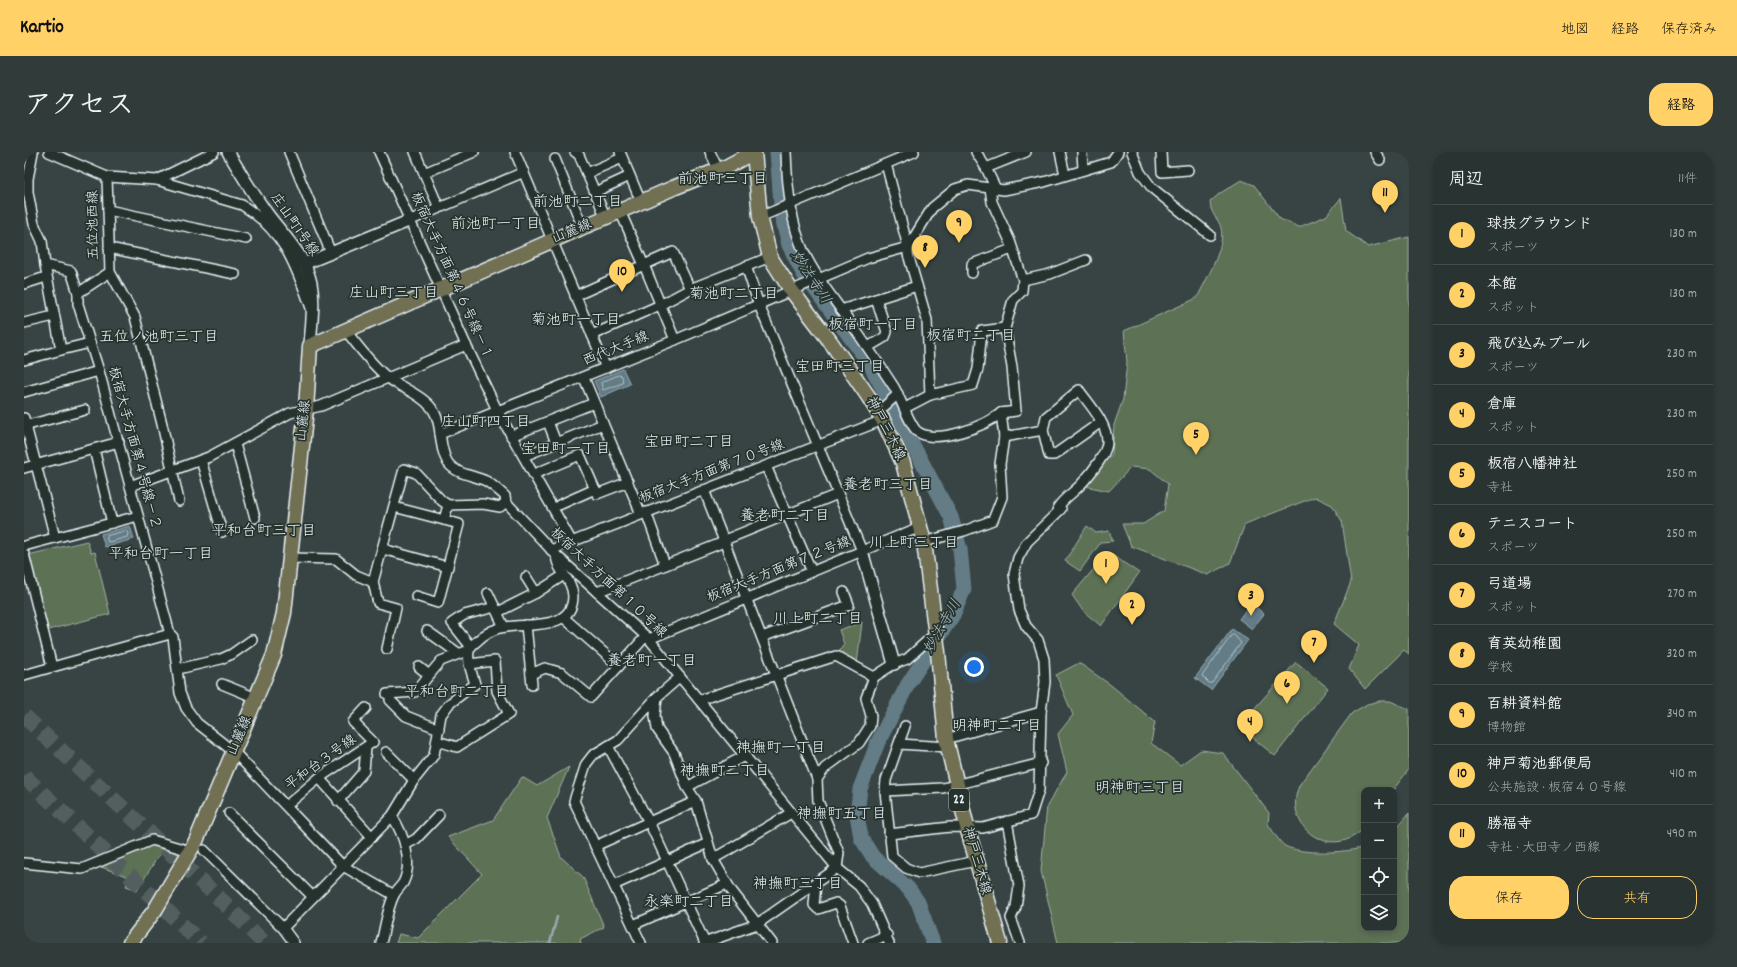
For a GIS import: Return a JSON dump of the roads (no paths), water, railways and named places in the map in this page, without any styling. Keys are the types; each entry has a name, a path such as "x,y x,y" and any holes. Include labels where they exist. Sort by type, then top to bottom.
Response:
{"main road":[{"name":"山麓線","path":"130,943 197,850 234,752 274,655 284,613 306,409 310,346 552,240 719,170 754,152"},
{"name":"神戸三木線","path":"754,152 760,217 770,257 796,288 882,413 903,463 924,542 936,634 947,743 956,785 976,861 1000,943"}],"street":[{"path":"33,152 28,179 28,192 34,224 42,241 46,277 61,350"},
{"path":"49,152 107,177 157,180 242,205 254,212 290,253 301,276 311,309"},
{"path":"157,180 214,152"},
{"name":"庄山町1号線","path":"228,152 248,186 270,217 290,241 304,264 311,282 310,346"},
{"path":"289,152 331,253"},
{"name":"板宿大手方面第４６号線－１","path":"379,152 411,220 466,345 498,412 572,542"},
{"path":"415,152 439,208"},
{"path":"424,173 474,152"},
{"path":"515,152 606,368"},
{"path":"575,152 579,155 606,218"},
{"path":"710,152 719,170"},
{"path":"786,152 790,205 803,250 817,278 868,347 898,394 915,429 924,436 932,437 966,431 995,418 1001,413 1016,411 1012,367 1005,328 1013,300 1022,291 1023,280 1012,249 992,202 993,188 986,168 976,152"},
{"path":"760,217 914,152"},
{"path":"986,168 1009,155 1026,152"},
{"path":"1060,152 1065,175"},
{"path":"1082,152 1083,169"},
{"path":"817,278 868,258 908,248 932,208 955,189 968,185 1004,190 1111,162 1118,152"},
{"path":"1132,152 1140,172 1152,188 1210,235"},
{"path":"1161,152 1162,172 1188,170"},
{"path":"587,173 621,155 641,202"},
{"path":"555,159 583,228"},
{"path":"886,164 908,248 908,254 927,320 930,395"},
{"path":"304,264 524,172"},
{"path":"595,192 630,176"},
{"name":"五位池西線","path":"107,177 110,272"},
{"path":"108,210 246,239"},
{"path":"620,211 675,340"},
{"path":"109,248 235,274"},
{"path":"972,273 972,264 1012,249"},
{"path":"575,296 673,252 690,289"},
{"path":"592,335 660,305 690,289 770,257"},
{"path":"1023,280 1050,274 1086,260"},
{"name":"板宿大手方面第４号線－２","path":"45,265 71,271 78,293 78,304 119,442 170,634 173,637 180,693 186,708 197,723 234,752 343,866 394,895"},
{"path":"746,266 759,305 862,551 894,664"},
{"path":"78,293 110,272 135,317 179,501"},
{"path":"24,284 46,277"},
{"name":"西代大手線","path":"440,434 584,378 759,305 817,278"},
{"path":"841,310 917,286"},
{"path":"868,347 885,338 887,332 876,299"},
{"path":"24,323 54,316"},
{"path":"905,408 930,395 974,385 978,369 982,331 1005,328"},
{"name":"板宿大手方面第１０号線","path":"346,331 376,368 388,378 423,399 431,406 436,414 444,456 450,465 458,472 487,482 505,496 506,502 553,552 647,637 746,755 791,813 837,868 859,886 872,904 888,939"},
{"path":"24,360 90,343"},
{"path":"130,486 202,460 235,444 290,413 321,406 466,345"},
{"path":"24,392 99,371"},
{"path":"584,378 628,482 644,513 665,565"},
{"path":"889,834 950,827 983,828 1031,815 1039,790 1041,763 1041,712 1045,682 1044,659 1038,640 1026,626 1019,610 1014,574 1018,558 1027,542 1061,509 1058,507 1063,499 1084,481 1106,451 1108,441 1101,422 1080,390 1046,417 1043,430 1049,454 1054,455 1101,422"},
{"name":"板宿大手方面第７０号線","path":"553,552 572,542 644,513 818,446 882,413 898,394"},
{"path":"511,436 594,403"},
{"path":"54,538 25,423 85,410"},
{"path":"924,542 964,531 993,520 1002,497 1000,464 1004,437 1001,413"},
{"path":"548,422 555,440"},
{"path":"529,454 603,424"},
{"path":"1004,437 1043,430"},
{"path":"24,468 119,442"},
{"path":"235,444 256,518"},
{"path":"94,448 112,523"},
{"path":"540,472 580,455 597,494 628,482"},
{"path":"202,460 222,532"},
{"path":"766,466 812,572"},
{"path":"387,649 396,608 378,603 373,582 404,469 416,473 442,501 448,505 484,504 500,507 506,502"},
{"path":"559,505 595,489"},
{"path":"608,746 649,822 705,943 757,924 837,868 839,853 818,801 817,779 704,490"},
{"path":"597,592 724,542 838,494"},
{"path":"444,520 448,505"},
{"path":"394,507 459,524 438,603 416,596"},
{"path":"24,546 138,516"},
{"name":"板宿大手方面第７２号線","path":"647,637 746,600 920,527"},
{"path":"383,549 448,567"},
{"path":"439,729 406,716 388,697 415,692 441,661 470,648 482,636 504,627 545,625 553,623 563,617 569,608 573,596 570,581 556,564 553,552"},
{"path":"24,554 52,667"},
{"path":"289,558 336,559 356,574 373,582"},
{"path":"283,928 392,816 414,780 434,755 441,715 449,704 475,684 469,664 470,648 452,623 464,615 496,609 536,593 564,575"},
{"path":"526,576 536,593"},
{"path":"762,637 849,605 844,592"},
{"path":"488,593 504,627"},
{"path":"563,617 619,666"},
{"path":"526,625 532,685"},
{"path":"427,631 458,653"},
{"path":"24,675 170,634"},
{"path":"817,779 826,768 859,743 870,726 871,716 866,698 874,677 894,664 908,659 936,634"},
{"path":"531,674 545,668 562,673 591,697 647,637"},
{"path":"178,668 222,659 252,640"},
{"path":"699,700 775,674 836,656 874,677"},
{"path":"437,741 457,747 509,714 497,691 495,661 469,664"},
{"path":"419,667 430,675"},
{"path":"641,943 574,801 586,764 593,755 618,740 657,697 680,677"},
{"path":"222,684 256,698"},
{"path":"657,697 655,716 657,729 674,753 687,787 696,801 713,860 727,884 772,943"},
{"name":"平和台３号線","path":"286,806 319,778 373,742 353,722 366,708"},
{"path":"899,744 947,743 1041,712"},
{"path":"905,726 886,780 884,791 892,856 906,868 919,873 976,861"},
{"path":"338,801 364,771 366,747"},
{"path":"386,752 414,780"},
{"path":"687,787 746,755"},
{"path":"884,791 943,788 1041,763"},
{"path":"319,778 338,801 372,837"},
{"path":"596,846 696,801"},
{"path":"229,813 313,897"},
{"path":"713,860 791,813"},
{"path":"405,845 416,838 439,815"},
{"path":"379,943 394,895 404,882 407,866 405,845 401,830 392,816"},
{"path":"1007,822 1019,886 1016,907 1011,918 1020,943"},
{"path":"24,863 82,869 152,840 197,850 283,928 290,942"},
{"path":"614,886 708,843"},
{"path":"633,925 727,884"},
{"path":"816,884 814,905 818,909 836,903 840,906 853,943"},
{"path":"868,943 888,939"}],"water":[{"path":"623,369 630,384 601,397 594,381"},
{"path":"130,526 134,539 105,547 101,534"},
{"path":"1251,603 1264,614 1252,629 1239,619"},
{"path":"1232,629 1248,640 1211,690 1195,678"}],"waterway":[{"name":"妙法寺川","path":"777,152 782,217 789,245 803,273 870,364 951,517 960,549 964,589 953,615 908,684 878,742 860,789 857,815 861,838 873,857 908,888 918,902 933,943"},
{"path":"550,943 557,917"}],"tunnel":[{"path":"24,716 222,901 264,943"},
{"path":"24,776 201,943"}],"place":[{"name":"勝福寺","path":"1385,213"},
{"name":"百耕資料館","path":"959,243"},
{"name":"育英幼稚園","path":"925,268"},
{"name":"神戸菊池郵便局","path":"622,292"},
{"name":"板宿八幡神社","path":"1196,455"},
{"name":"球技グラウンド","path":"1106,584"},
{"name":"飛び込みプール","path":"1251,616"},
{"name":"本館","path":"1132,625"},
{"name":"弓道場","path":"1314,663"},
{"name":"テニスコート","path":"1287,704"},
{"name":"倉庫","path":"1250,742"}],"district":[{"name":"前池町三丁目","path":"723,180"},
{"name":"前池町二丁目","path":"578,203"},
{"name":"前池町一丁目","path":"496,225"},
{"name":"庄山町三丁目","path":"394,294"},
{"name":"菊池町二丁目","path":"734,295"},
{"name":"菊池町一丁目","path":"576,321"},
{"name":"板宿町一丁目","path":"873,326"},
{"name":"板宿町二丁目","path":"971,337"},
{"name":"五位ノ池町三丁目","path":"159,338"},
{"name":"宝田町三丁目","path":"840,368"},
{"name":"庄山町四丁目","path":"486,423"},
{"name":"宝田町二丁目","path":"689,443"},
{"name":"宝田町一丁目","path":"566,450"},
{"name":"養老町三丁目","path":"888,486"},
{"name":"養老町二丁目","path":"785,517"},
{"name":"平和台町三丁目","path":"264,532"},
{"name":"川上町三丁目","path":"914,544"},
{"name":"平和台町一丁目","path":"161,555"},
{"name":"川上町二丁目","path":"818,620"},
{"name":"養老町一丁目","path":"652,662"},
{"name":"平和台町二丁目","path":"457,693"},
{"name":"明神町二丁目","path":"997,727"},
{"name":"神撫町一丁目","path":"781,749"},
{"name":"神撫町二丁目","path":"725,772"},
{"name":"明神町三丁目","path":"1140,789"},
{"name":"神撫町五丁目","path":"842,815"},
{"name":"神撫町三丁目","path":"798,885"},
{"name":"永楽町二丁目","path":"689,903"}]}
